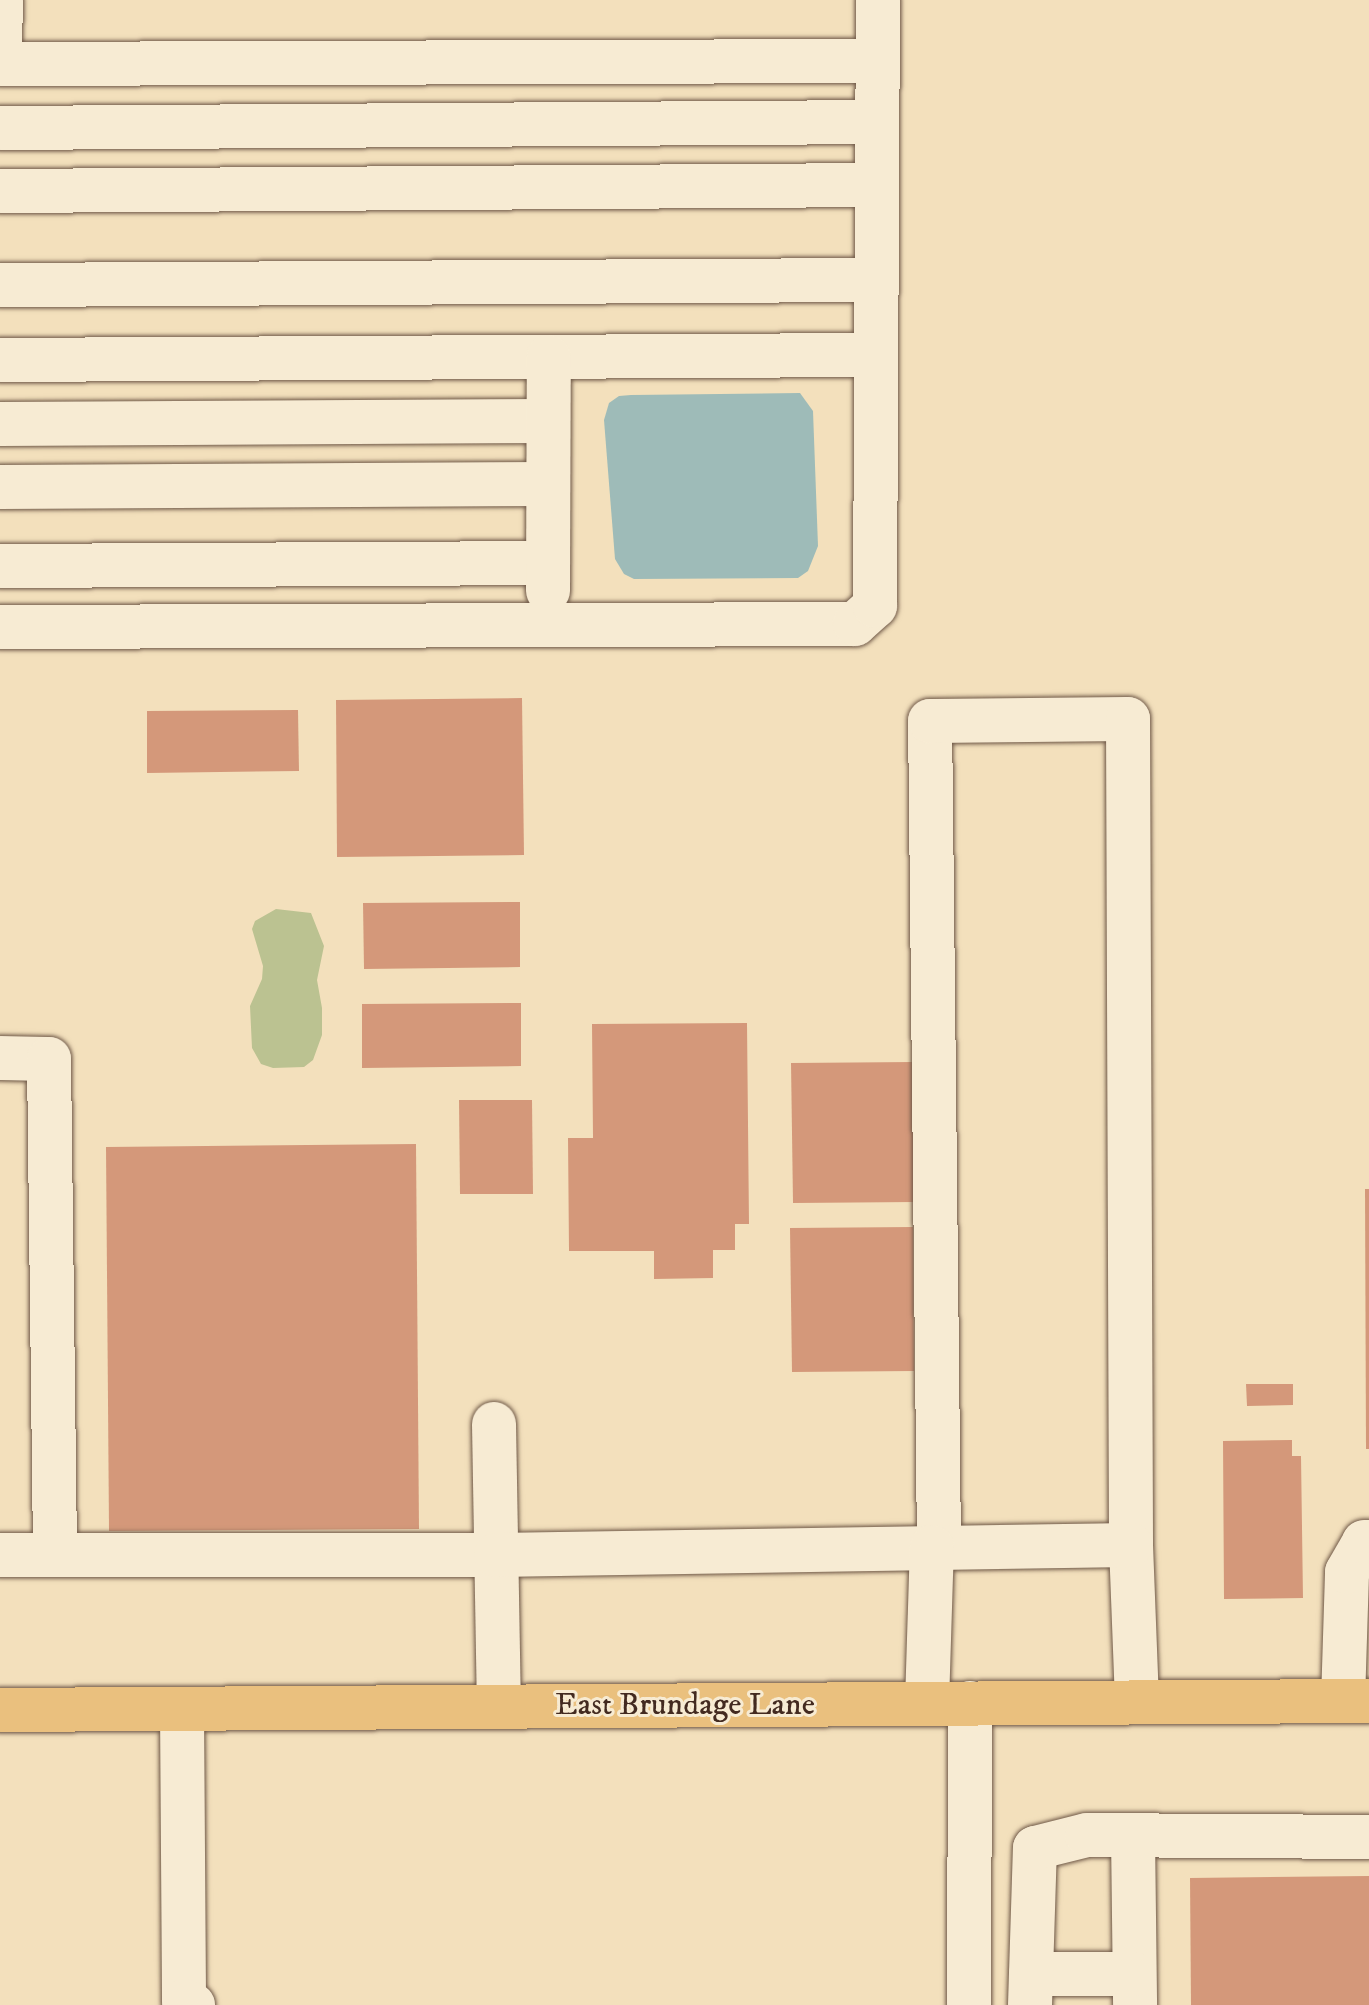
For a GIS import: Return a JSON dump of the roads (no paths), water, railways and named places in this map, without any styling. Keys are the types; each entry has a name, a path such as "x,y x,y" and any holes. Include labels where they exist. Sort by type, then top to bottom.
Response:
{"main road":[{"name":"East Brundage Lane","path":"0,1710 1356,1701"}],"lane":[{"path":"0,47 1,0"},
{"path":"0,627 855,624 875,606 878,0"},
{"path":"0,64 877,61"},
{"path":"0,128 877,122"},
{"path":"0,191 876,185"},
{"path":"0,285 876,280"},
{"path":"0,360 875,355"},
{"path":"548,625 549,357"},
{"path":"0,424 548,421"},
{"path":"0,487 548,484"},
{"path":"0,566 548,563"},
{"path":"969,2005 936,1547 930,721 1128,719 1131,1545 1137,1702"},
{"path":"0,1058 49,1059 55,1555"},
{"path":"494,1424 499,1707"},
{"path":"1356,1701 1347,1572 1364,1542 1369,1542"},
{"path":"0,1555 496,1555 1131,1545"},
{"path":"182,1709 184,2001 193,2005"},
{"path":"1133,1835 1135,1990 1031,1989 1035,1848 1087,1835 1133,1835 1369,1837"}],"water":[{"path":"800,393 813,411 818,546 808,571 798,578 634,579 624,574 615,559 604,420 609,403 619,396 631,395"}]}
